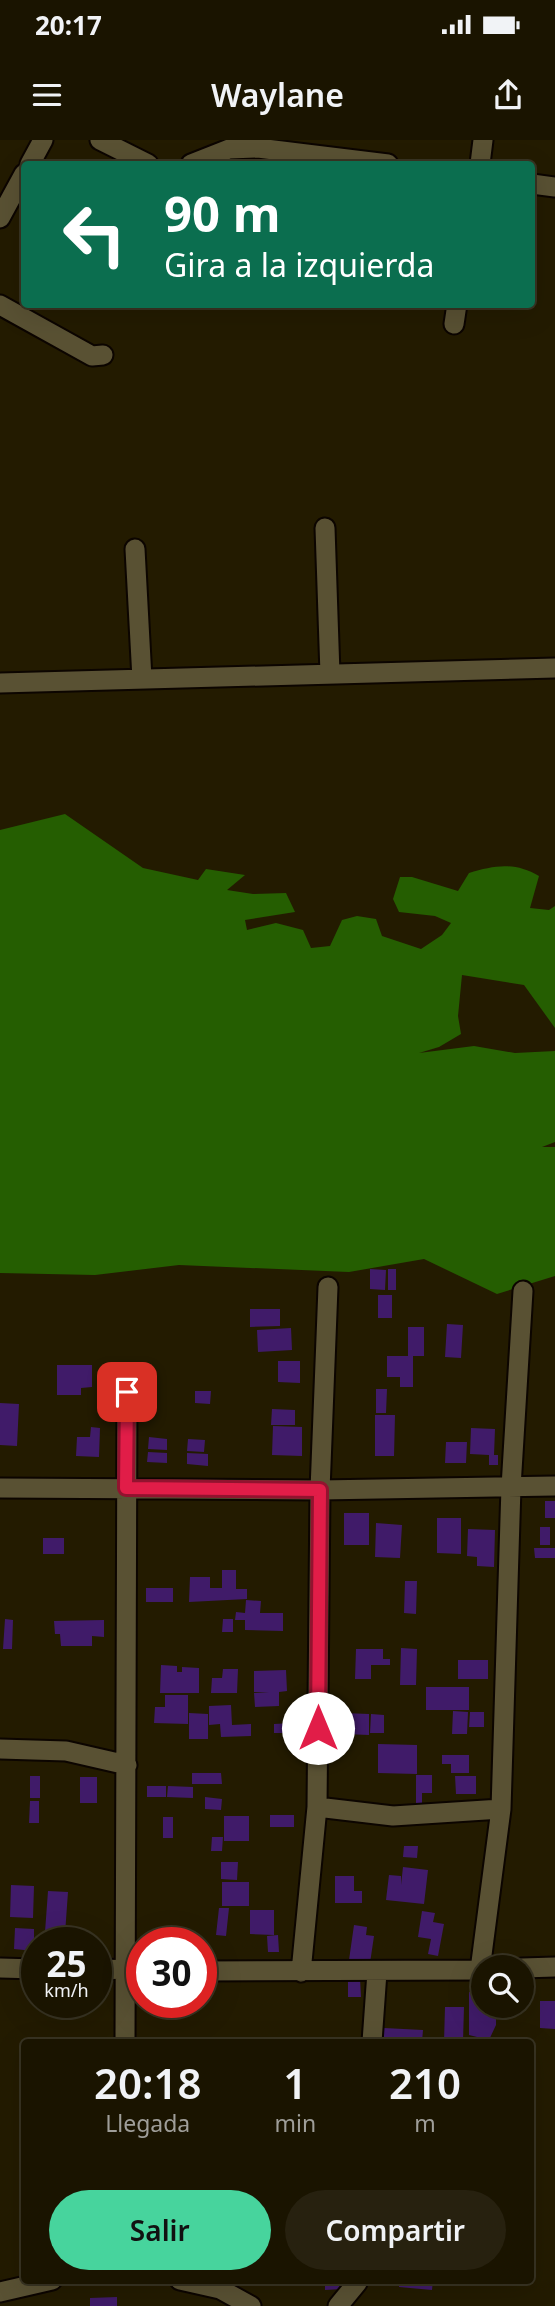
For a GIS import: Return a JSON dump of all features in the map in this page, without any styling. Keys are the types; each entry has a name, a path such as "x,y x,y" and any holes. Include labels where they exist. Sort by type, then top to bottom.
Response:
{"street":[{"path":"32,161 43,140"},
{"path":"100,140 142,161"},
{"path":"480,161 484,140"},
{"path":"199,161 229,149 258,148 364,161"},
{"path":"0,218 21,180"},
{"path":"535,184 555,187"},
{"path":"0,305 92,356 103,355"},
{"path":"325,527 330,674"},
{"path":"135,549 142,679"},
{"path":"0,683 555,668"},
{"path":"301,1972 317,1807 320,1490 328,1287"},
{"path":"484,1955 501,1809 511,1487 523,1291"},
{"path":"127,1392 127,1765 133,1927"},
{"path":"0,1488 320,1490 555,1486"},
{"path":"0,1749 66,1751 127,1765"},
{"path":"317,1807 393,1816 501,1809"},
{"path":"534,1968 555,1967"},
{"path":"0,1968 21,1969"},
{"path":"217,1971 471,1970"},
{"path":"372,2039 377,1972"},
{"path":"125,2039 128,2018"},
{"path":"0,2292 35,2284"},
{"path":"198,2284 220,2289 251,2306"},
{"path":"338,2306 355,2284"},
{"path":"357,2284 357,2306"}],"green space":[{"path":"65,814 143,868 198,880 206,869 245,875 227,890 253,894 286,893 295,912 245,920 247,930 276,923 303,930 311,948 330,946 342,920 357,916 376,919 382,936 421,949 442,935 451,923 435,916 399,912 393,899 400,877 412,877 458,891 469,873 488,868 522,868 539,876 530,908 549,910 555,906 555,1028 524,985 462,975 458,1016 461,1034 439,1047 419,1053 474,1046 515,1053 555,1051 555,1142 542,1147 555,1147 555,1276 497,1294 424,1259 349,1272 179,1265 95,1275 0,1273 0,830"}],"building":[{"path":"370,1269 386,1270 385,1290 370,1289"},
{"path":"388,1269 396,1269 396,1290 388,1290"},
{"path":"378,1295 392,1295 392,1318 378,1318"},
{"path":"250,1309 280,1309 280,1326 250,1327"},
{"path":"447,1324 463,1325 461,1358 445,1357"},
{"path":"408,1327 424,1327 424,1356 413,1356 413,1387 400,1387 400,1377 387,1377 387,1356 408,1356"},
{"path":"291,1328 292,1350 258,1352 257,1330"},
{"path":"278,1361 300,1361 300,1383 278,1382"},
{"path":"57,1365 92,1365 92,1387 81,1388 81,1395 57,1395"},
{"path":"376,1389 387,1389 386,1413 376,1413"},
{"path":"195,1391 211,1391 210,1404 195,1403"},
{"path":"0,1403 19,1404 17,1446 0,1445"},
{"path":"272,1409 295,1410 295,1425 271,1425"},
{"path":"375,1415 395,1415 394,1456 375,1456"},
{"path":"273,1426 302,1427 302,1456 272,1455"},
{"path":"91,1427 100,1428 99,1457 76,1456 77,1437 90,1437"},
{"path":"471,1428 495,1429 494,1455 498,1455 498,1465 489,1465 489,1455 470,1454"},
{"path":"149,1437 167,1439 167,1450 148,1449"},
{"path":"188,1439 205,1440 204,1452 187,1451"},
{"path":"446,1442 467,1442 466,1463 445,1463"},
{"path":"148,1452 167,1453 167,1463 147,1462"},
{"path":"187,1453 208,1454 208,1466 187,1464"},
{"path":"545,1501 555,1501 555,1518 545,1518"},
{"path":"344,1513 369,1513 369,1545 344,1545"},
{"path":"437,1518 461,1518 461,1554 437,1553"},
{"path":"376,1523 402,1525 400,1558 375,1557"},
{"path":"540,1527 550,1527 550,1545 540,1545"},
{"path":"468,1529 495,1530 494,1567 477,1566 477,1557 467,1556"},
{"path":"43,1538 64,1538 64,1554 43,1554"},
{"path":"534,1548 555,1548 555,1558 535,1558"},
{"path":"222,1570 236,1570 236,1589 247,1589 247,1599 189,1602 190,1577 210,1577 210,1588 222,1588"},
{"path":"405,1581 417,1581 416,1614 404,1613"},
{"path":"146,1588 173,1588 173,1602 146,1602"},
{"path":"246,1600 261,1601 260,1613 283,1613 283,1631 245,1630 245,1620 235,1620 236,1612 245,1613"},
{"path":"5,1619 13,1620 12,1649 3,1649"},
{"path":"223,1619 233,1619 233,1632 222,1632"},
{"path":"104,1620 104,1637 92,1636 92,1646 61,1646 60,1634 55,1634 54,1621"},
{"path":"401,1648 417,1649 416,1685 400,1685"},
{"path":"356,1649 383,1649 383,1659 390,1659 390,1665 371,1665 371,1679 355,1679"},
{"path":"458,1660 488,1660 488,1679 458,1679"},
{"path":"161,1665 177,1666 177,1672 182,1672 182,1667 199,1668 199,1693 160,1693"},
{"path":"223,1669 238,1669 237,1693 211,1693 212,1678 222,1678"},
{"path":"286,1670 287,1691 279,1692 279,1706 255,1707 254,1693 269,1693 254,1692 254,1671"},
{"path":"426,1687 469,1687 469,1710 426,1710"},
{"path":"165,1695 188,1695 188,1724 154,1723 155,1707 165,1707"},
{"path":"231,1705 232,1725 251,1724 251,1736 221,1737 220,1724 209,1725 209,1706"},
{"path":"453,1711 468,1712 467,1734 452,1734"},
{"path":"470,1712 484,1712 484,1727 469,1727"},
{"path":"189,1713 208,1714 208,1739 189,1739"},
{"path":"344,1713 369,1714 369,1735 344,1734"},
{"path":"371,1714 384,1715 384,1733 370,1733"},
{"path":"292,1723 292,1733 274,1733 274,1724"},
{"path":"378,1744 417,1745 417,1774 378,1773"},
{"path":"442,1755 469,1755 469,1773 451,1773 451,1764 442,1764"},
{"path":"192,1773 221,1773 222,1784 192,1784"},
{"path":"416,1775 432,1775 432,1793 422,1793 422,1805 416,1805"},
{"path":"30,1776 40,1776 40,1798 30,1798"},
{"path":"455,1776 476,1776 476,1794 456,1794"},
{"path":"80,1777 97,1777 97,1803 80,1803"},
{"path":"147,1786 166,1786 166,1797 147,1797"},
{"path":"168,1786 193,1787 193,1798 167,1797"},
{"path":"205,1797 222,1799 221,1810 205,1809"},
{"path":"30,1801 39,1801 39,1823 29,1823"},
{"path":"270,1815 294,1815 294,1827 270,1827"},
{"path":"224,1816 249,1816 249,1841 224,1841"},
{"path":"163,1817 173,1817 173,1838 163,1838"},
{"path":"212,1837 223,1837 222,1851 211,1851"},
{"path":"404,1846 418,1846 417,1858 403,1857"},
{"path":"221,1862 238,1862 237,1880 221,1879"},
{"path":"403,1867 428,1870 424,1904 386,1900 389,1875 401,1876 401,1885"},
{"path":"335,1876 354,1876 354,1891 362,1891 362,1903 335,1903"},
{"path":"222,1882 249,1882 249,1906 222,1906"},
{"path":"11,1885 34,1886 33,1918 10,1917"},
{"path":"48,1891 68,1892 66,1927 45,1927"},
{"path":"219,1908 229,1908 226,1936 217,1935"},
{"path":"250,1910 274,1910 274,1935 250,1934"},
{"path":"422,1911 435,1913 433,1922 444,1924 438,1956 428,1954 431,1939 418,1937"},
{"path":"354,1925 367,1927 366,1935 374,1936 370,1963 349,1960"},
{"path":"15,1928 21,1928 21,1950 14,1949"},
{"path":"278,1935 279,1952 268,1952 267,1936"},
{"path":"348,1978 360,1978 361,1997 348,1997"},
{"path":"469,1992 471,2018 496,2018 489,2039 469,2035"},
{"path":"540,2001 555,2001 555,2029 540,2028"},
{"path":"445,2007 464,2007 463,2039 444,2039"},
{"path":"384,2028 423,2030 422,2039 384,2039"},
{"path":"325,2284 343,2284 342,2289 325,2290"},
{"path":"399,2284 433,2284 432,2290 399,2287"},
{"path":"117,2297 117,2306 90,2306 90,2298"}],"route":[{"path":"127,1392 126,1488 320,1490 318,1728"}]}
